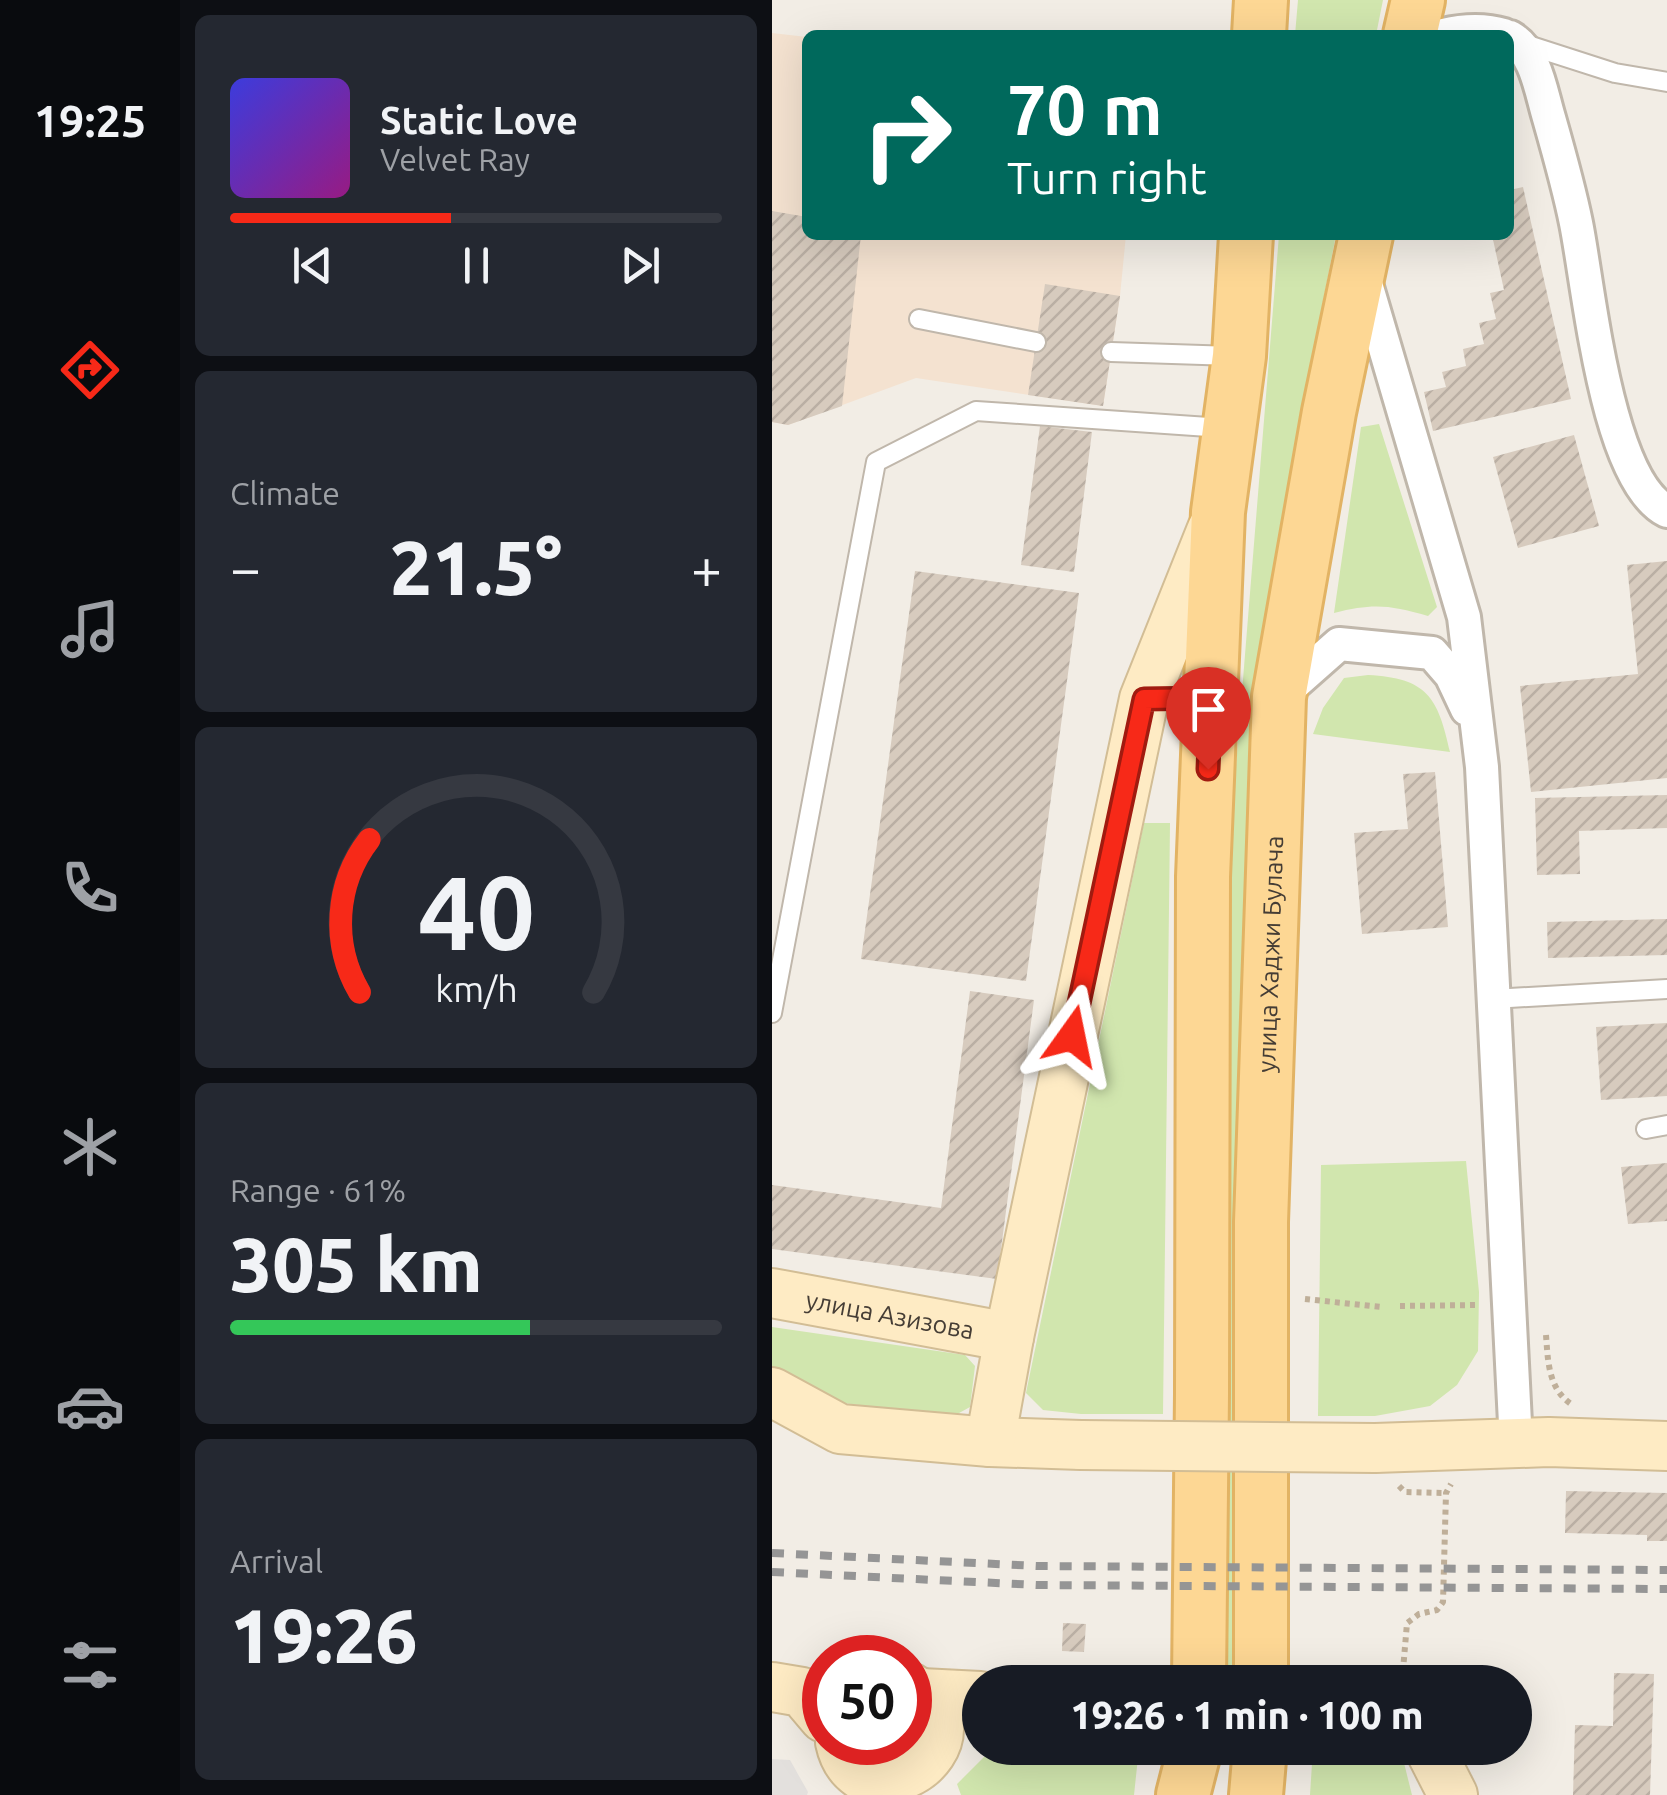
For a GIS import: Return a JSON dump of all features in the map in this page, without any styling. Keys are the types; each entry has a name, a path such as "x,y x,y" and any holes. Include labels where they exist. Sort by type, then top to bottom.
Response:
{"main road":[{"path":"1259,30 1261,0"},
{"path":"1411,30 1418,0"},
{"path":"1199,1665 1203,876 1218,512 1239,356 1246,240"},
{"name":"улица Хаджи Булача","path":"1261,1665 1261,1222 1280,697 1328,412 1363,249"},
{"path":"990,1442 1144,699 1218,512"},
{"path":"1144,699 1211,698"},
{"name":"улица Азизова","path":"772,1293 1009,1337"},
{"path":"772,1392 840,1429 990,1442 1374,1448 1516,1443 1666,1446"},
{"path":"772,1656 802,1661"},
{"path":"772,1687 802,1692"},
{"path":"932,1692 962,1694"},
{"path":"932,1709 940,1733 932,1739"},
{"path":"888,1774 962,1735"},
{"path":"1183,1795 1191,1765"},
{"path":"1256,1795 1259,1765"},
{"path":"1438,1765 1452,1795"}],"street":[{"path":"1514,42 1529,58 1539,82 1569,189 1590,314 1616,428 1628,462 1646,494 1666,511"},
{"path":"1363,249 1464,617 1482,767 1516,1443"},
{"path":"1280,697 1340,644 1432,653 1451,675 1469,714 1482,767"}],"lane":[{"path":"1514,39 1615,73 1666,82"},
{"path":"920,318 1036,342"},
{"path":"1111,352 1239,356"},
{"path":"772,1013 876,462 976,412 1228,428"},
{"path":"1493,999 1666,989"},
{"path":"1646,1129 1666,1125"}],"path":[{"path":"1306,1299 1381,1306"},
{"path":"1400,1306 1488,1305"},
{"path":"1544,1318 1548,1370 1558,1394 1569,1404 1588,1406"},
{"path":"1403,1665 1407,1623 1419,1614 1438,1610 1443,1602 1446,1493 1454,1479"}],"shaded area":[{"path":"772,33 802,36 802,240 1126,240 1103,406 916,378 788,425 772,422"},
{"path":"772,1759 790,1760 807,1795 772,1795"}],"green space":[{"path":"1298,0 1383,0 1377,30 1295,30"},
{"path":"1279,240 1335,240 1260,682 1245,878 1236,1665 1222,1665 1227,877"},
{"path":"1379,424 1437,607 1428,616 1381,607 1334,613 1361,427"},
{"path":"1368,675 1404,681 1427,694 1440,717 1450,752 1313,734 1323,708 1344,678"},
{"path":"1144,823 1170,823 1163,1414 1043,1410 1026,1393"},
{"path":"1466,1161 1479,1292 1478,1351 1457,1385 1430,1406 1375,1416 1318,1416 1321,1165"},
{"path":"772,1327 965,1355 975,1366 970,1407 950,1418 844,1403 772,1368"},
{"path":"976,1765 1137,1765 1134,1795 961,1795 957,1784"},
{"path":"1312,1765 1404,1765 1412,1795 1310,1795"}],"building":[{"path":"1523,187 1571,399 1433,431 1424,392 1446,387 1442,372 1466,366 1463,349 1484,344 1479,323 1496,319 1490,293 1504,290 1493,240 1514,240 1514,189"},
{"path":"772,211 802,216 802,240 860,240 842,406 788,425 772,422"},
{"path":"1045,284 1120,296 1103,406 1028,395"},
{"path":"1040,426 1092,432 1074,572 1021,565"},
{"path":"1574,435 1599,526 1518,548 1493,457"},
{"path":"1667,561 1667,778 1531,792 1520,686 1638,674 1627,565"},
{"path":"915,571 1079,593 1026,981 861,959"},
{"path":"1435,772 1448,927 1362,934 1354,833 1408,829 1403,774"},
{"path":"1667,795 1667,828 1579,831 1580,874 1537,875 1535,798"},
{"path":"1667,919 1667,955 1548,958 1547,922"},
{"path":"970,991 1034,1000 997,1279 772,1249 772,1185 941,1208"},
{"path":"1667,1023 1667,1096 1601,1100 1596,1027"},
{"path":"1667,1163 1667,1221 1628,1224 1621,1167"},
{"path":"1566,1491 1667,1493 1667,1541 1647,1541 1647,1535 1565,1533"},
{"path":"1063,1623 1086,1624 1084,1652 1062,1651"},
{"path":"1614,1673 1654,1674 1650,1795 1573,1795 1575,1725 1613,1726"}],"railway":[{"path":"772,1553 1037,1566 1667,1570"},
{"path":"772,1572 1037,1585 1667,1589"}],"route":[{"path":"1072,1036 1144,699 1211,698 1208,769"}]}
